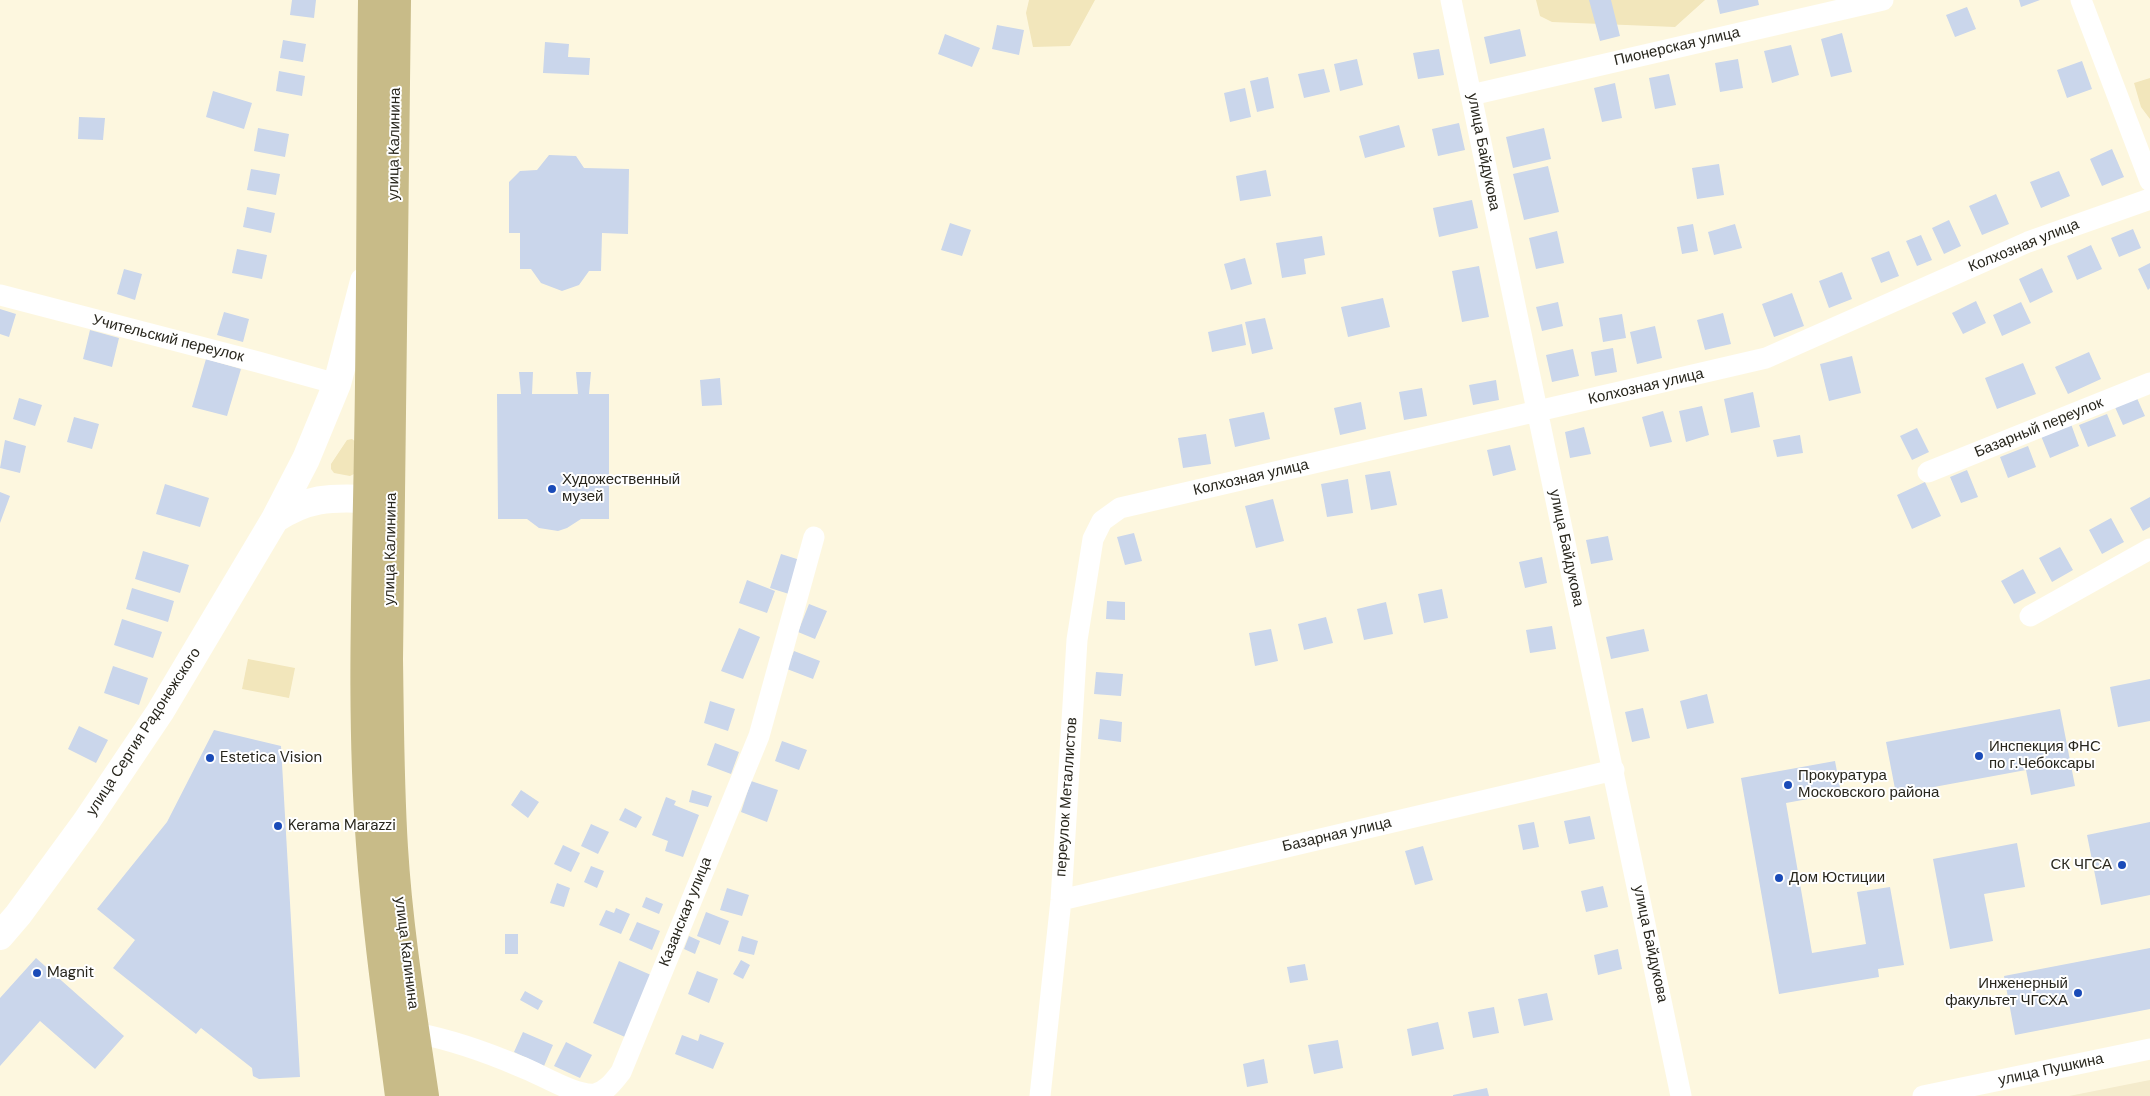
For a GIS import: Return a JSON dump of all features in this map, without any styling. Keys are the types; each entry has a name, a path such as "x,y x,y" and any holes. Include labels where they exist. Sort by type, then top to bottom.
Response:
{"main road":[{"name":"улица Калинина","path":"372,0 369,257 379,498 389,659 394,849 425,1096"},
{"name":"улица Калинина","path":"398,0 379,498 365,652 369,843 399,1096"}],"street":[{"name":"улица Байдукова","path":"1451,0 1682,1096"},
{"name":"Пионерская улица","path":"1472,94 1883,0"},
{"path":"2081,0 2150,181"},
{"name":"Колхозная улица","path":"1120,508 1538,413 1766,358 2028,242 2150,199"},
{"name":"улица Сергия Радонежского","path":"0,936 18,915 86,822 160,712 275,519 306,459 337,384 358,308 369,257"},
{"name":"Учительский переулок","path":"0,295 337,384"},
{"name":"Базарный переулок","path":"1928,472 2150,383"},
{"path":"306,459 314,484 331,497"},
{"path":"275,519 290,509 331,497 379,498"},
{"name":"переулок Металлистов","path":"1040,1096 1061,900 1079,631 1094,540 1102,521 1120,508"},
{"name":"Казанская улица","path":"416,1034 445,1038 521,1066 580,1094 595,1094 608,1087 621,1072 758,736 814,537"},
{"path":"2030,616 2150,549"},
{"name":"Базарная улица","path":"1061,900 1614,770"},
{"name":"улица Пушкина","path":"1924,1096 2150,1049"}],"shaded area":[{"path":"1029,0 1095,0 1070,46 1033,47 1026,13"},
{"path":"1536,0 1705,0 1675,27 1552,22 1540,16"},
{"path":"2150,78 2150,119 2141,107 2134,83"},
{"path":"352,439 356,442 356,473 350,476 334,473 331,469 331,464 347,440"},
{"path":"248,659 295,668 289,698 242,689"},
{"path":"2150,1080 2150,1096 2069,1096"}],"building":[{"path":"292,0 316,0 314,18 290,15"},
{"path":"1589,0 1611,0 1620,36 1600,41"},
{"path":"1717,0 1758,0 1759,5 1720,14"},
{"path":"2019,0 2040,0 2021,7"},
{"path":"1967,7 1976,29 1955,37 1946,15"},
{"path":"997,25 1024,30 1019,55 992,49"},
{"path":"1520,29 1526,56 1490,64 1484,37"},
{"path":"1842,33 1852,72 1831,77 1821,39"},
{"path":"945,34 980,48 972,67 938,54"},
{"path":"283,40 306,44 303,62 280,58"},
{"path":"545,42 569,44 568,57 590,58 589,75 543,73"},
{"path":"1791,45 1799,75 1772,83 1764,51"},
{"path":"1439,49 1444,75 1418,79 1413,53"},
{"path":"1357,59 1363,85 1340,91 1334,64"},
{"path":"1738,59 1743,88 1720,92 1715,63"},
{"path":"2082,61 2092,89 2067,98 2057,70"},
{"path":"1324,69 1330,92 1304,98 1298,74"},
{"path":"279,71 305,76 302,96 276,91"},
{"path":"1669,74 1676,105 1655,109 1649,78"},
{"path":"1268,77 1274,108 1257,112 1250,81"},
{"path":"1615,83 1622,118 1602,122 1594,88"},
{"path":"1245,88 1251,117 1230,122 1224,93"},
{"path":"213,91 252,103 244,129 206,117"},
{"path":"79,117 105,118 103,140 78,139"},
{"path":"1459,123 1465,150 1438,156 1432,129"},
{"path":"1399,125 1405,147 1365,158 1359,136"},
{"path":"258,128 289,134 285,157 254,151"},
{"path":"1544,128 1551,159 1513,168 1506,137"},
{"path":"2112,149 2124,177 2102,186 2090,159"},
{"path":"549,155 576,156 584,168 629,169 628,234 602,233 601,271 589,271 579,285 562,291 541,283 531,269 520,269 520,233 509,233 509,182 520,171 537,170"},
{"path":"1719,164 1724,195 1697,199 1692,168"},
{"path":"1548,166 1559,212 1524,220 1513,174"},
{"path":"251,169 280,174 276,195 247,190"},
{"path":"1266,170 1271,196 1240,201 1236,176"},
{"path":"2059,171 2070,196 2041,208 2030,182"},
{"path":"1996,194 2009,224 1982,235 1969,206"},
{"path":"1472,200 1478,228 1439,237 1433,208"},
{"path":"247,207 275,213 271,233 243,227"},
{"path":"1949,220 1961,246 1944,254 1932,228"},
{"path":"950,223 971,230 962,256 941,250"},
{"path":"1693,224 1698,251 1682,254 1677,227"},
{"path":"1735,224 1742,248 1714,255 1708,232"},
{"path":"2133,229 2141,248 2119,257 2111,238"},
{"path":"1557,231 1564,263 1536,269 1529,238"},
{"path":"1921,235 1932,260 1917,266 1906,241"},
{"path":"1322,236 1325,255 1304,259 1306,274 1282,278 1276,243"},
{"path":"2091,245 2102,269 2077,280 2067,256"},
{"path":"237,249 267,255 262,279 232,273"},
{"path":"1889,251 1899,276 1881,283 1871,258"},
{"path":"1245,258 1252,284 1231,290 1224,264"},
{"path":"2150,263 2150,288 2148,290 2138,269"},
{"path":"1479,266 1489,317 1462,322 1452,271"},
{"path":"2042,268 2053,292 2030,303 2019,279"},
{"path":"124,269 142,274 135,300 117,294"},
{"path":"1842,272 1852,299 1829,308 1819,281"},
{"path":"1792,293 1804,326 1774,337 1762,304"},
{"path":"1383,298 1390,327 1348,337 1341,307"},
{"path":"1976,301 1986,323 1963,334 1952,313"},
{"path":"1558,302 1563,326 1542,331 1536,307"},
{"path":"2021,302 2031,323 2002,336 1993,315"},
{"path":"0,309 16,314 9,337 0,334"},
{"path":"224,312 249,319 243,342 217,335"},
{"path":"1723,313 1731,344 1705,350 1697,320"},
{"path":"1622,314 1626,338 1603,342 1599,318"},
{"path":"1265,318 1273,349 1252,354 1245,322"},
{"path":"1242,324 1246,345 1212,352 1208,332"},
{"path":"1655,326 1662,358 1637,364 1630,332"},
{"path":"90,330 119,338 112,367 83,359"},
{"path":"1613,348 1617,372 1595,376 1591,352"},
{"path":"1573,349 1579,376 1552,382 1546,355"},
{"path":"2089,352 2101,379 2068,394 2055,367"},
{"path":"1852,356 1861,393 1829,401 1820,364"},
{"path":"206,359 241,369 227,416 192,407"},
{"path":"2023,363 2036,394 1997,409 1985,378"},
{"path":"519,372 533,372 532,394 578,394 576,372 591,372 589,394 609,394 609,519 581,519 567,528 558,531 539,528 527,519 498,519 497,394 521,394"},
{"path":"720,378 722,405 702,406 700,380"},
{"path":"1496,380 1499,400 1473,405 1469,385"},
{"path":"1422,388 1427,416 1404,420 1399,392"},
{"path":"1753,392 1760,427 1731,433 1724,399"},
{"path":"2136,396 2145,416 2123,425 2114,405"},
{"path":"19,398 42,405 35,426 13,419"},
{"path":"1361,402 1366,429 1340,435 1334,408"},
{"path":"1702,406 1709,435 1686,442 1679,411"},
{"path":"1663,411 1672,442 1650,447 1642,417"},
{"path":"1264,412 1270,439 1235,447 1229,419"},
{"path":"2107,414 2116,436 2088,447 2079,425"},
{"path":"74,417 99,424 92,449 67,442"},
{"path":"2071,424 2079,446 2050,458 2041,436"},
{"path":"1584,427 1591,454 1570,458 1565,432"},
{"path":"1917,428 1929,452 1912,460 1900,436"},
{"path":"1206,434 1211,464 1183,468 1178,438"},
{"path":"1800,435 1803,453 1777,457 1773,440"},
{"path":"5,440 26,446 20,473 0,468"},
{"path":"1510,445 1516,470 1493,476 1487,450"},
{"path":"2028,446 2036,467 2008,478 2000,457"},
{"path":"1967,470 1978,497 1961,503 1950,477"},
{"path":"1390,471 1397,505 1371,510 1365,475"},
{"path":"1348,479 1353,513 1327,517 1321,484"},
{"path":"1925,482 1941,516 1912,529 1897,495"},
{"path":"165,484 209,498 200,527 156,514"},
{"path":"0,492 10,496 0,523"},
{"path":"2150,497 2150,527 2143,531 2130,508"},
{"path":"1273,499 1284,541 1256,548 1245,506"},
{"path":"2111,518 2124,542 2102,554 2089,530"},
{"path":"1134,533 1142,561 1125,565 1117,537"},
{"path":"1608,536 1613,560 1591,564 1586,540"},
{"path":"2060,547 2073,570 2052,582 2039,558"},
{"path":"143,551 189,565 180,593 135,579"},
{"path":"781,554 800,560 789,594 770,588"},
{"path":"1542,557 1547,583 1525,588 1519,562"},
{"path":"2023,569 2036,593 2014,604 2001,581"},
{"path":"747,580 775,591 767,613 739,603"},
{"path":"132,588 174,601 168,622 126,609"},
{"path":"1442,589 1448,618 1424,623 1418,594"},
{"path":"1107,601 1125,602 1125,620 1106,619"},
{"path":"1386,602 1393,634 1364,640 1357,609"},
{"path":"809,604 827,611 815,639 798,632"},
{"path":"1326,617 1333,643 1304,650 1298,624"},
{"path":"122,619 162,632 153,658 114,645"},
{"path":"1552,626 1556,649 1530,653 1526,630"},
{"path":"739,628 760,637 743,679 721,671"},
{"path":"1271,629 1278,661 1255,666 1249,633"},
{"path":"1644,629 1649,651 1611,659 1606,637"},
{"path":"794,651 820,661 813,679 787,669"},
{"path":"113,666 148,678 139,705 104,693"},
{"path":"1096,672 1123,674 1121,696 1094,694"},
{"path":"2150,679 2150,721 2118,727 2110,687"},
{"path":"1707,694 1714,723 1687,729 1680,701"},
{"path":"710,701 735,709 728,731 704,723"},
{"path":"1643,708 1650,738 1632,742 1625,712"},
{"name":"Инспекция ФНС по г.Чебоксары","path":"2060,709 2075,786 2031,795 2026,770 1896,794 1886,742"},
{"path":"1100,719 1122,722 1121,742 1098,739"},
{"path":"79,726 108,740 96,763 68,749"},
{"path":"214,730 281,746 300,1077 259,1079 253,1076 252,1068 201,1028 196,1034 113,968 135,940 97,909 167,822"},
{"path":"782,741 807,750 799,770 775,761"},
{"path":"715,743 739,752 731,774 707,765"},
{"name":"Дом Юстиции","path":"1835,761 1841,793 1786,803 1812,953 1866,944 1857,892 1890,887 1904,965 1878,969 1879,977 1779,994 1741,778"},
{"path":"751,781 778,790 767,822 741,812"},
{"path":"521,790 539,802 528,818 511,805"},
{"path":"692,790 712,796 708,807 689,802"},
{"path":"666,797 676,801 674,805 699,815 683,857 665,851 668,841 652,835"},
{"path":"625,808 642,817 636,828 619,820"},
{"path":"1590,816 1595,839 1569,844 1564,821"},
{"path":"1534,822 1539,847 1523,850 1518,825"},
{"name":"СК ЧГСА","path":"2150,822 2150,895 2101,905 2087,835"},
{"path":"591,824 609,832 598,854 581,846"},
{"path":"2017,843 2025,887 1984,894 1993,941 1950,949 1933,859"},
{"path":"563,845 580,853 571,872 554,864"},
{"path":"1423,846 1433,880 1415,885 1405,851"},
{"path":"591,866 604,871 597,888 584,882"},
{"path":"557,883 570,888 564,907 550,903"},
{"path":"1603,886 1608,907 1586,912 1581,891"},
{"path":"727,888 749,895 742,916 720,910"},
{"path":"646,897 663,904 659,914 642,907"},
{"path":"616,908 630,914 621,934 599,925 606,910 614,913"},
{"path":"706,912 729,921 720,945 697,936"},
{"path":"637,922 660,931 652,950 629,940"},
{"path":"505,934 518,934 518,954 505,954"},
{"path":"689,936 700,941 695,954 684,949"},
{"path":"742,936 758,941 754,955 738,951"},
{"name":"Инженерный факультет ЧГСХА","path":"2150,948 2150,1009 2015,1035 2004,976"},
{"path":"1618,949 1622,969 1598,975 1594,955"},
{"path":"36,958 124,1036 95,1069 40,1021 0,1066 0,998"},
{"path":"741,960 750,965 743,979 733,974"},
{"path":"619,961 651,975 625,1037 593,1023"},
{"path":"1305,964 1308,980 1290,983 1287,967"},
{"path":"697,971 718,979 709,1003 688,994"},
{"path":"525,991 543,1001 538,1010 520,1000"},
{"path":"1547,993 1553,1020 1524,1026 1518,999"},
{"path":"1494,1007 1499,1033 1473,1038 1468,1012"},
{"path":"1438,1022 1444,1049 1412,1056 1407,1029"},
{"path":"523,1032 553,1045 544,1066 514,1052"},
{"path":"700,1034 724,1043 713,1069 675,1054 682,1035 698,1041"},
{"path":"1338,1040 1343,1068 1314,1074 1308,1045"},
{"path":"566,1042 592,1055 580,1078 554,1066"},
{"path":"1264,1059 1268,1083 1247,1087 1243,1064"},
{"path":"1487,1088 1489,1096 1453,1096 1453,1095"}],"place":[{"name":"Художественный музей","path":"552,489"},
{"name":"Инспекция ФНС по г.Чебоксары","path":"1979,756"},
{"name":"Estetica Vision","path":"210,758"},
{"name":"Прокуратура Московского района","path":"1788,785"},
{"name":"Kerama Marazzi","path":"278,826"},
{"name":"СК ЧГСА","path":"2122,865"},
{"name":"Дом Юстиции","path":"1779,878"},
{"name":"Magnit","path":"37,973"},
{"name":"Инженерный факультет ЧГСХА","path":"2078,993"}]}
